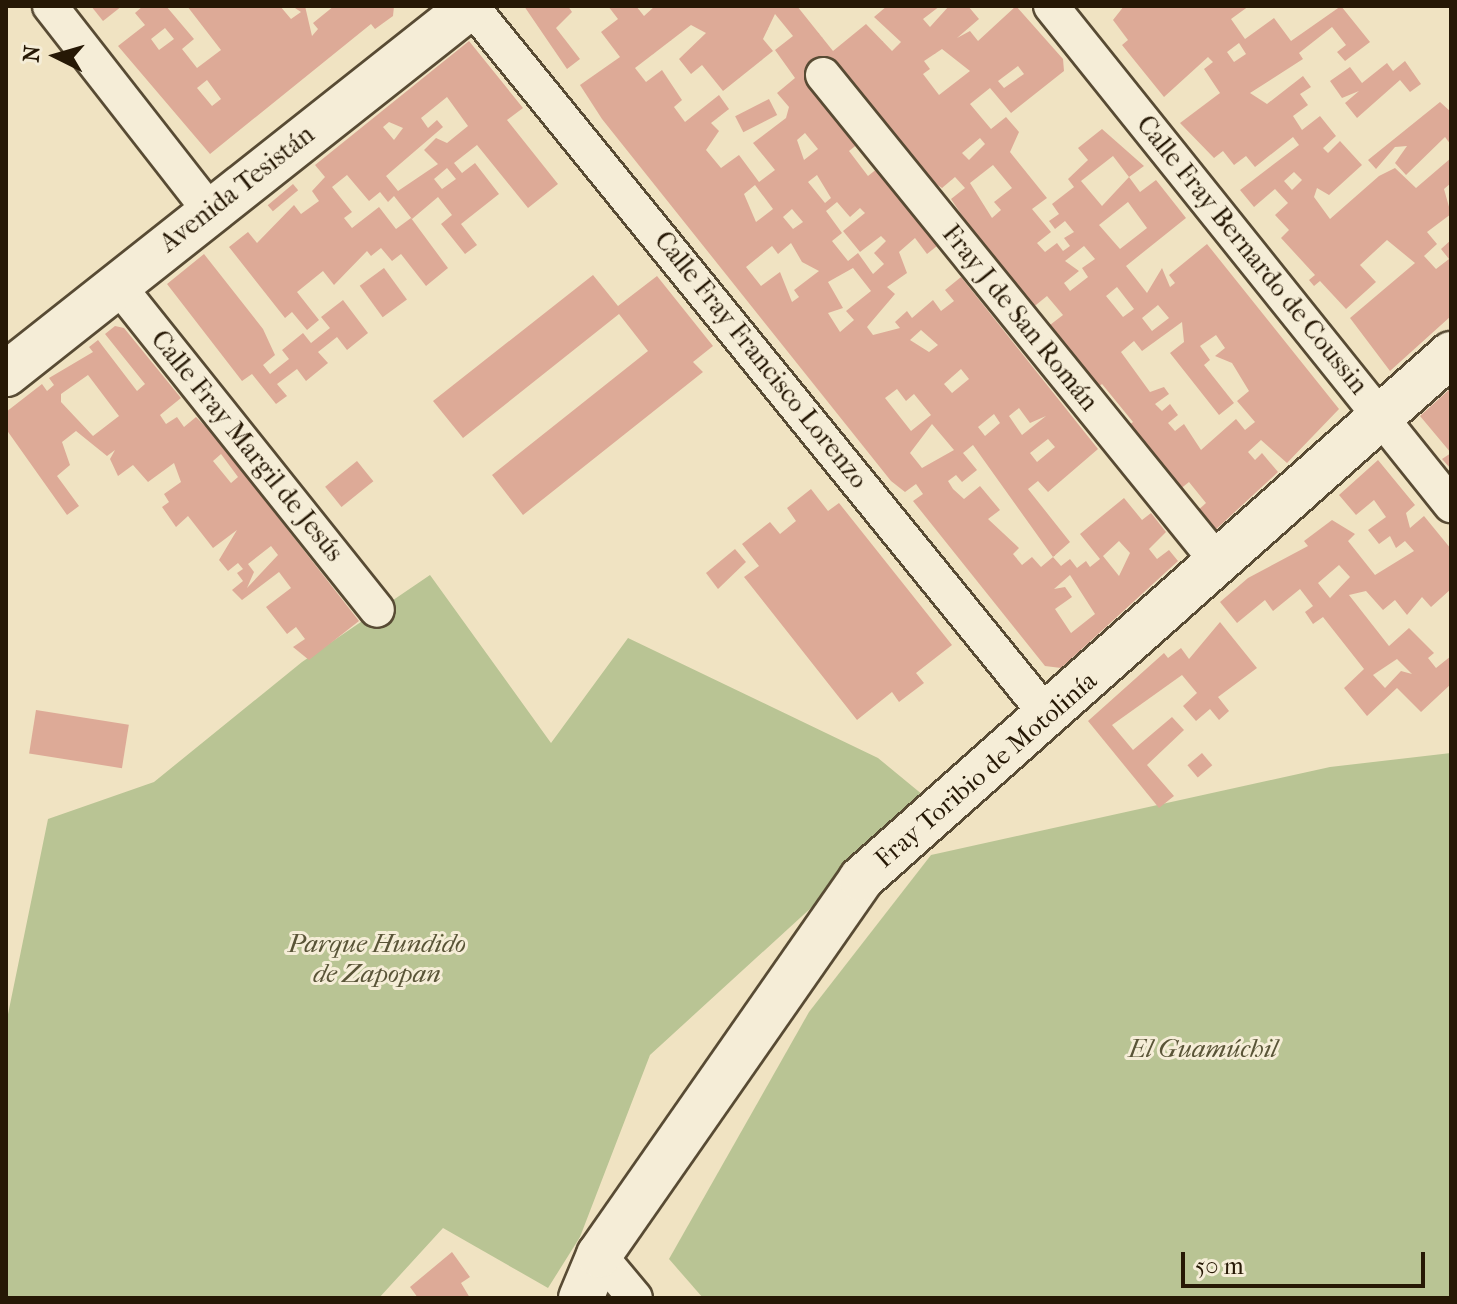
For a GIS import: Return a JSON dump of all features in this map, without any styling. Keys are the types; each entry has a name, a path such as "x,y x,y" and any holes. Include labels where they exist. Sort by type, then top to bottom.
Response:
{"street":[{"path":"50,6 210,211"},
{"name":"Avenida Tesistán","path":"6,374 116,283 471,6"},
{"name":"Calle Fray Francisco Lorenzo","path":"471,6 1048,716"},
{"name":"Calle Fray Bernardo de Coussin","path":"1051,6 1383,416 1451,505"},
{"name":"Fray J de San Román","path":"823,75 1217,561"},
{"name":"Calle Fray Margil de Jesús","path":"116,283 377,610"},
{"name":"Fray Toribio de Motolinía","path":"581,1298 599,1255 861,879 1048,716 1451,354"},
{"path":"599,1255 635,1298"}],"green space":[{"name":"Parque Hundido de Zapopan","path":"430,575 551,743 628,638 878,758 929,800 650,1055 580,1237 548,1288 443,1228 379,1298 6,1298 6,1024 48,819 154,782 302,662"},
{"name":"El Guamúchil","path":"1451,753 1451,1298 703,1298 669,1259 809,1012 931,855 1330,767"}],"building":[{"path":"91,6 122,6 103,21"},
{"path":"143,6 166,6 194,39 182,49 197,68 221,50 187,6 280,6 291,19 301,12 292,6 305,6 312,36 318,29 313,23 334,6 394,6 393,16 375,29 371,24 210,154 118,46 145,25 135,13","holes":["165,28 174,39 159,50 151,39","207,80 221,99 212,106 197,88"]},
{"path":"524,6 568,6 572,12 556,28 580,59 567,69"},
{"path":"608,6 636,6 644,16 655,6 797,6 833,51 866,24 892,51 901,42 874,17 887,6 940,6 923,19 930,27 949,6 968,6 979,19 957,38 970,31 978,41 1016,6 1063,59 1064,71 1011,113 990,88 970,104 991,129 1006,117 1019,132 1010,152 1047,198 1032,209 1051,232 1037,243 1045,252 1057,243 1063,251 1070,246 1064,238 1074,232 1065,221 1055,229 1049,221 1059,214 1052,204 1074,187 1068,179 1088,160 1078,148 1102,129 1144,166 1129,177 1140,192 1156,180 1186,218 1126,266 1147,293 1162,268 1170,287 1175,283 1169,275 1207,244 1339,409 1287,463 1261,440 1248,452 1255,460 1262,453 1278,472 1212,533 1196,512 1206,503 1189,482 1179,490 1125,428 1133,422 1102,384 1095,390 1046,328 1063,315 1047,296 1031,309 984,248 951,199 965,188 955,177 942,188 928,179 843,72 839,76 823,58 804,70 859,143 849,151 868,176 878,168 937,246 927,254 915,238 899,252 907,273 887,287 895,294 867,327 873,335 900,328 895,322 907,311 912,318 933,300 941,311 954,301 945,290 961,277 1098,449 1048,492 1038,481 1028,489 1070,542 1053,557 1061,566 1070,559 1077,568 1086,561 1090,567 1100,559 1080,534 1124,498 1142,520 1151,513 1166,532 1149,549 1157,559 1169,550 1178,561 1061,668 1045,666 913,501 923,494 916,484 905,492 891,481 602,119 580,85 620,57 601,32 618,19","holes":["775,14 793,36 775,50 795,78 777,93 789,107 786,118 753,143 775,170 759,182 739,155 721,168 706,150 719,131 711,123 729,109 719,95 685,122 674,107 682,100 662,70 646,82 635,68 691,25 706,33 679,59 691,74 702,65 723,91 773,51 763,39","942,49 970,71 939,95 923,74 930,69 924,61","1018,66 1024,74 1004,88 998,81","805,133 818,149 804,160 797,140","980,138 985,144 969,160 962,153","1113,156 1129,177 1102,206 1081,181","993,165 1012,188 994,202 1001,210 992,218 970,183","817,175 831,198 825,203 808,182","755,185 773,209 756,222 744,194","837,202 850,217 860,208 865,213 843,231 860,252 881,236 886,241 874,253 884,264 873,274 858,253 848,261 832,241 842,233 826,211","1128,202 1147,228 1120,249 1099,225","792,209 803,222 793,229 783,217","791,243 802,262 819,271 794,290 799,297 792,302 780,272 761,286 746,267 772,246 778,254","1084,246 1095,259 1082,268 1088,277 1070,291 1064,283 1079,271 1065,261","853,268 871,291 846,311 854,320 840,332 828,313 843,308 828,282","1117,287 1134,309 1123,317 1106,296","1158,305 1169,318 1152,331 1142,318","1182,322 1184,342 1170,353 1219,415 1234,403 1204,365 1210,360 1200,346 1216,335 1225,348 1215,356 1232,363 1249,391 1237,401 1255,422 1245,430 1236,419 1201,450 1184,424 1175,431 1168,423 1178,415 1170,404 1162,411 1155,404 1169,394 1164,387 1150,392 1121,352 1134,341 1142,351","921,330 938,345 929,352 910,340","961,369 969,379 952,393 944,384","897,389 906,401 914,394 931,415 911,431 885,398","1019,408 1030,423 1046,416 1022,435 1009,416","994,414 1000,423 985,436 978,427","932,424 954,450 922,468 910,453","1048,439 1055,447 1037,462 1030,453","973,445 1053,557 1041,567 1032,557 1022,565 1013,554 1019,548 988,519 1000,510 980,486 964,499 948,481 956,475 962,482 977,470 963,453","1119,541 1130,553 1119,576 1103,556","1070,575 1095,614 1071,633 1055,609 1072,597 1065,587 1054,589"]},
{"path":"1124,6 1249,6 1231,19 1245,39 1274,18 1291,41 1341,6 1370,42 1345,61 1337,52 1346,45 1332,27 1299,53 1303,59 1250,93 1267,104 1303,76 1311,87 1300,94 1308,105 1293,116 1302,130 1320,116 1336,136 1323,148 1328,153 1340,141 1362,165 1329,195 1317,188 1314,197 1330,219 1379,176 1395,168 1416,188 1451,158 1451,183 1444,189 1451,214 1427,232 1437,244 1424,256 1436,269 1449,259 1441,249 1451,240 1451,316 1390,371 1350,318 1415,263 1387,240 1360,265 1376,282 1346,309 1320,281 1314,286 1309,280 1315,275 1281,238 1289,230 1275,215 1288,203 1275,189 1254,207 1240,190 1299,145 1293,137 1255,167 1246,156 1234,165 1223,151 1214,158 1180,123 1220,93 1204,69 1213,62 1208,57 1164,97 1122,45 1128,40 1113,20","holes":["1239,43 1246,54 1234,62 1227,52","1294,172 1302,180 1292,190 1284,181"]},
{"path":"469,41 523,108 507,120 558,184 528,208 477,145 454,163 462,173 475,163 499,194 461,224 477,245 465,254 441,224 452,215 438,197 412,219 394,196 388,202 380,192 369,201 347,175 332,187 352,212 344,218 352,228 379,207 396,229 411,218 448,268 426,286 401,254 392,261 381,248 371,256 367,251 334,285 323,271 297,292 319,320 307,330 292,312 285,318 229,247 248,232 257,243 294,205 301,214 319,201 312,191 325,177 315,165","holes":["447,97 468,126 447,143 436,138 424,150 438,164 398,191 386,176 443,127 437,120 428,128 421,118","389,122 403,128 394,140 383,127","447,168 456,179 442,189 434,179"]},
{"path":"1405,61 1421,84 1410,92 1400,80 1357,118 1345,103 1359,91 1342,98 1330,81 1350,67 1362,83 1387,63 1393,71"},
{"path":"769,99 777,115 743,132 735,116"},
{"path":"1440,102 1451,112 1451,145 1445,137 1406,175 1395,163 1407,146 1395,147 1376,169 1368,160"},
{"path":"293,184 298,190 273,211 268,205"},
{"path":"204,254 263,329 275,355 263,365 270,374 289,359 282,350 303,333 311,343 330,328 321,317 343,300 368,333 347,350 337,337 318,352 328,363 306,381 297,369 277,384 287,396 276,404 252,374 242,381 167,284"},
{"path":"384,268 407,300 383,317 360,286"},
{"path":"593,275 618,306 657,276 713,346 693,362 703,372 523,515 492,475 648,351 619,314 463,438 433,401"},
{"path":"115,326 124,328 181,398 160,415 166,424 177,417 184,427 196,417 213,434 359,621 309,660 293,647 305,639 296,627 287,634 266,607 291,588 279,572 242,600 232,590 243,581 237,573 243,569 238,563 228,571 219,560 237,530 213,548 188,516 176,527 162,507 169,502 164,494 181,482 174,463 148,482 133,465 118,476 110,459 115,450 107,456 76,431 62,442 70,465 57,476 79,506 67,515 6,429 6,412 42,384 47,391 54,385 49,378 93,352 89,347 98,340 137,391 145,384 105,334","holes":["88,375 119,416 93,436 61,402 61,394","221,454 238,477 231,483 213,461","271,546 278,555 247,588 254,572 248,564"]},
{"path":"1451,388 1451,453 1420,416"},
{"path":"1451,453 1451,469 1442,459"},
{"path":"1378,460 1415,505 1406,513 1410,528 1424,516 1451,549 1451,589 1431,607 1422,597 1407,615 1395,600 1383,610 1366,591 1349,595 1389,646 1409,628 1434,653 1428,658 1436,668 1451,656 1451,684 1421,712 1397,688 1367,716 1344,688 1364,669 1323,617 1313,624 1305,612 1313,606 1300,589 1273,611 1265,600 1237,623 1220,602 1248,578 1308,546 1304,541 1332,520 1355,534 1348,541 1375,575 1414,551 1405,541 1396,548 1390,536 1379,544 1368,530 1386,517 1374,500 1356,515 1339,495","holes":["1339,565 1350,577 1330,598 1318,583","1397,659 1412,674 1401,671 1385,688 1373,675"]},
{"path":"357,461 373,481 341,507 325,487"},
{"path":"811,489 828,511 839,503 952,645 916,673 924,683 899,702 892,692 857,720 744,577 759,566 742,544 770,522 780,534 796,521 787,508"},
{"path":"735,549 746,562 718,589 706,573"},
{"path":"1220,622 1257,668 1218,697 1229,711 1219,720 1210,709 1196,721 1183,706 1197,693 1182,675 1112,725 1133,750 1172,717 1184,730 1147,765 1174,796 1159,808 1088,721 1164,653 1168,658 1181,648 1189,659"},
{"path":"36,710 129,725 122,768 29,753"},
{"path":"1202,753 1212,765 1198,777 1187,765"},
{"path":"452,1252 470,1277 461,1283 470,1298 418,1298 410,1287"}]}
